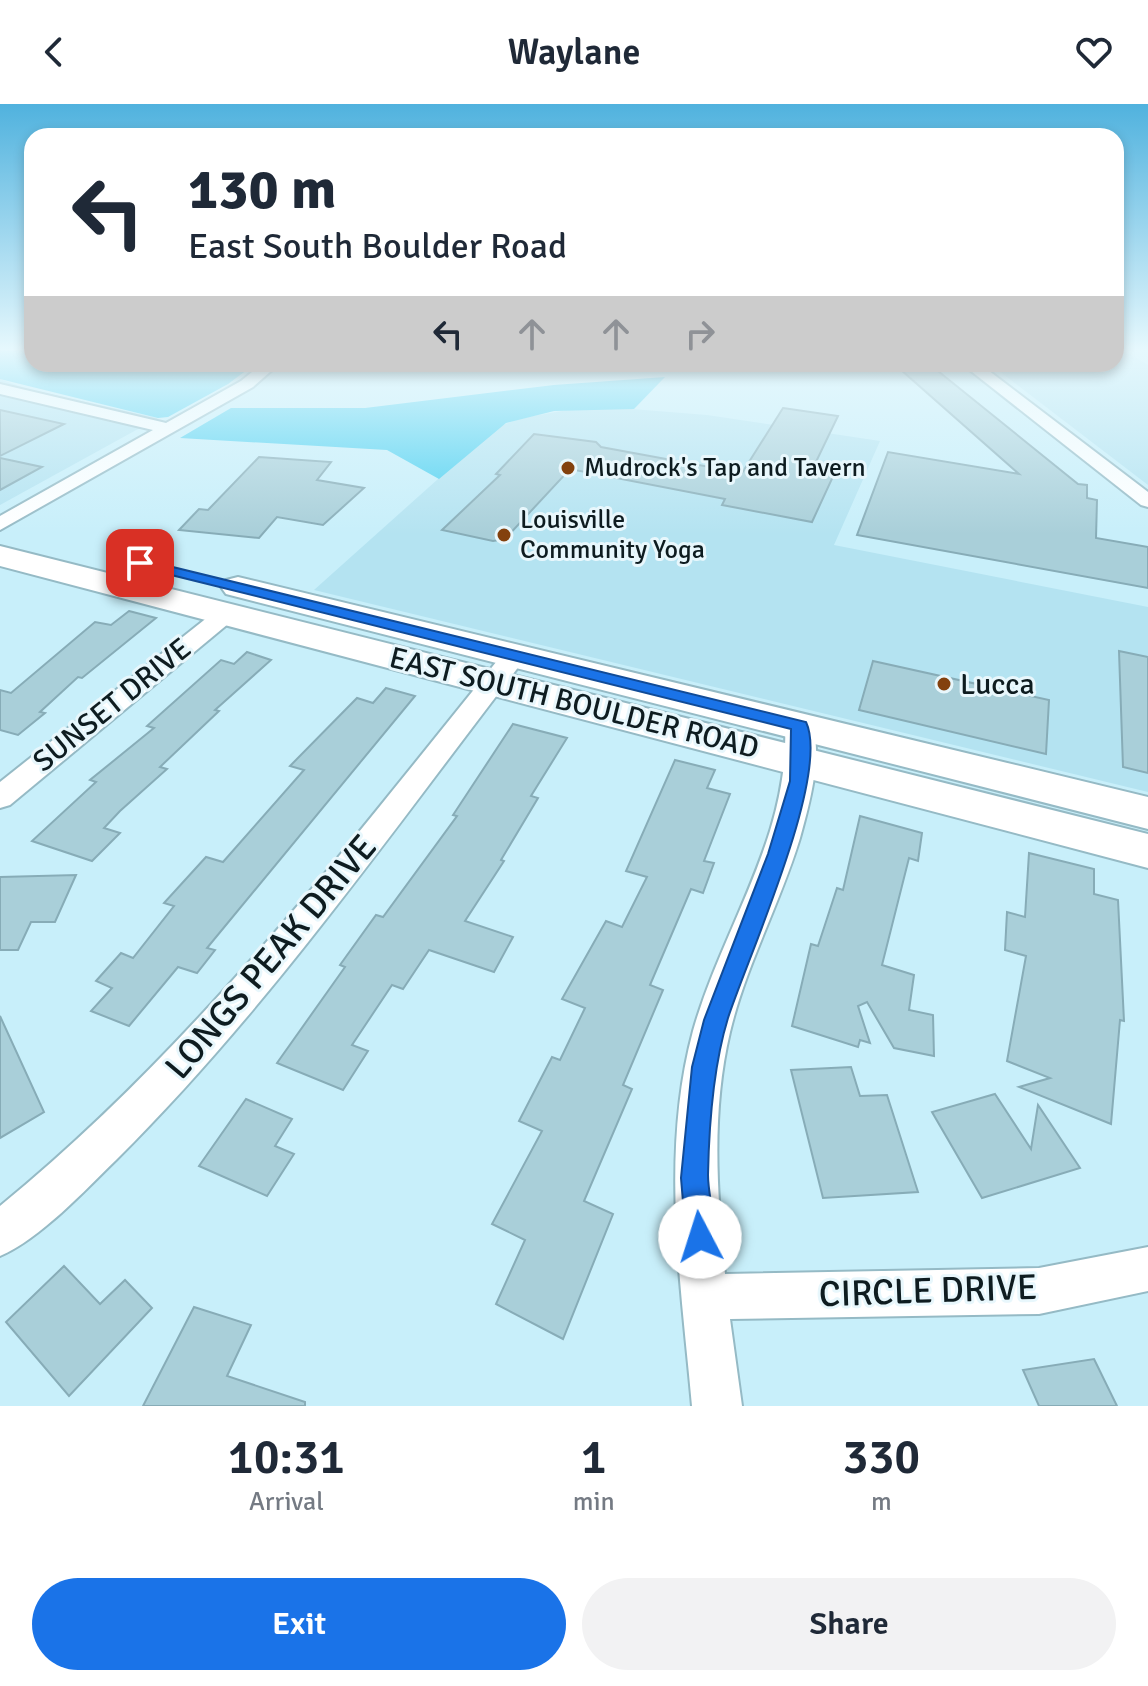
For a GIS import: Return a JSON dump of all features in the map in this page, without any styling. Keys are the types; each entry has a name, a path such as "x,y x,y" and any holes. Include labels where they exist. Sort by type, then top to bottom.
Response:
{"main road":[{"name":"EAST SOUTH BOULDER ROAD","path":"0,527 504,669 800,744 1148,851"},
{"name":"EAST SOUTH BOULDER ROAD","path":"0,556 226,614 504,669"},
{"name":"EAST SOUTH BOULDER ROAD","path":"800,744 1148,813"}],"street":[{"path":"96,412 169,429"},
{"path":"0,527 199,412"},
{"path":"1032,412 1148,501"},
{"name":"SUNSET DRIVE","path":"0,798 226,614"},
{"name":"LONGS PEAK DRIVE","path":"0,1234 131,1121 232,1013 504,669"},
{"path":"717,1406 694,1178 704,1067 716,1020 778,854 799,781 800,744"},
{"name":"CIRCLE DRIVE","path":"706,1297 1039,1291 1148,1269"}],"shaded area":[{"path":"0,412 130,412 158,418 0,505"},
{"path":"133,412 178,412 158,418"},
{"path":"225,412 551,412 506,423 439,479 387,450 180,438"},
{"path":"558,412 666,412 880,441 834,545 1148,607 1148,792 314,590 495,428 521,418"},
{"path":"1052,412 1148,412 1148,485"}],"building":[{"path":"0,412 64,424 0,456"},
{"path":"781,412 838,416 814,466 836,470 812,522 722,505 725,499 570,469 505,539 493,541 442,530 500,475 496,474 534,434 596,442 601,447 742,473"},
{"path":"948,412 988,412 1078,484 1087,485 1087,498 1097,500 1096,538 1148,547 1148,588 857,535 888,452 1019,474"},
{"path":"259,457 331,462 317,480 364,488 323,525 277,517 259,538 179,530 199,509 208,510"},
{"path":"0,458 42,467 0,490"},
{"path":"129,611 156,618 82,678 78,677 40,712 45,713 18,735 0,730 0,690 11,693 95,622 111,625"},
{"path":"1119,651 1148,657 1148,773 1123,767"},
{"path":"247,652 271,660 215,710 219,711 160,767 167,769 104,828 120,833 92,861 32,841 96,782 90,780 154,728 147,726 221,660 234,664"},
{"path":"873,661 1049,700 1046,754 859,710"},
{"path":"386,688 415,696 207,948 215,950 197,973 178,967 129,1026 91,1011 112,988 96,981 121,953 133,958 174,906 164,903 206,857 223,862 304,770 290,766 357,698 373,703"},
{"path":"513,724 567,738 531,796 538,798 501,860 504,861 465,921 513,937 494,972 429,950 403,989 392,985 352,1045 368,1051 343,1090 277,1063 345,967 340,965 376,915 383,917 457,816 453,815"},
{"path":"675,760 715,770 707,788 730,794 704,861 714,863 703,893 691,889 650,985 663,990 623,1085 632,1089 584,1201 613,1214 563,1339 496,1304 525,1240 492,1224 542,1131 519,1121 552,1057 560,1060 585,1008 562,999 606,921 622,927 647,877 626,871"},
{"path":"860,816 922,833 918,861 909,858 882,965 914,975 909,1010 933,1015 934,1056 894,1048 867,1002 858,1006 870,1043 860,1040 858,1047 792,1026 811,944 818,946 837,888 843,890"},
{"path":"1029,853 1094,869 1094,894 1118,900 1124,1021 1120,1020 1111,1124 1019,1087 1050,1078 1007,1061 1026,956 1005,950 1007,912 1025,917"},
{"path":"76,875 55,922 31,922 18,950 0,950 0,877"},
{"path":"0,1016 44,1112 0,1138"},
{"path":"851,1067 860,1096 887,1095 918,1192 823,1198 791,1070"},
{"path":"995,1094 1031,1149 1038,1105 1080,1168 982,1198 932,1112"},
{"path":"246,1099 292,1119 275,1146 294,1154 267,1196 199,1166"},
{"path":"64,1266 100,1304 125,1280 152,1308 69,1396 6,1322"},
{"path":"194,1307 251,1325 227,1376 305,1402 305,1406 143,1406"},
{"path":"1094,1359 1117,1406 1039,1406 1023,1370"}],"place":[{"name":"Mudrock's Tap and Tavern","path":"568,468"},
{"name":"Louisville Community Yoga","path":"504,535"},
{"name":"Lucca","path":"944,684"}],"route":[{"path":"140,563 799,726 799,781 778,854 716,1020 704,1067 694,1178 700,1237"}]}
